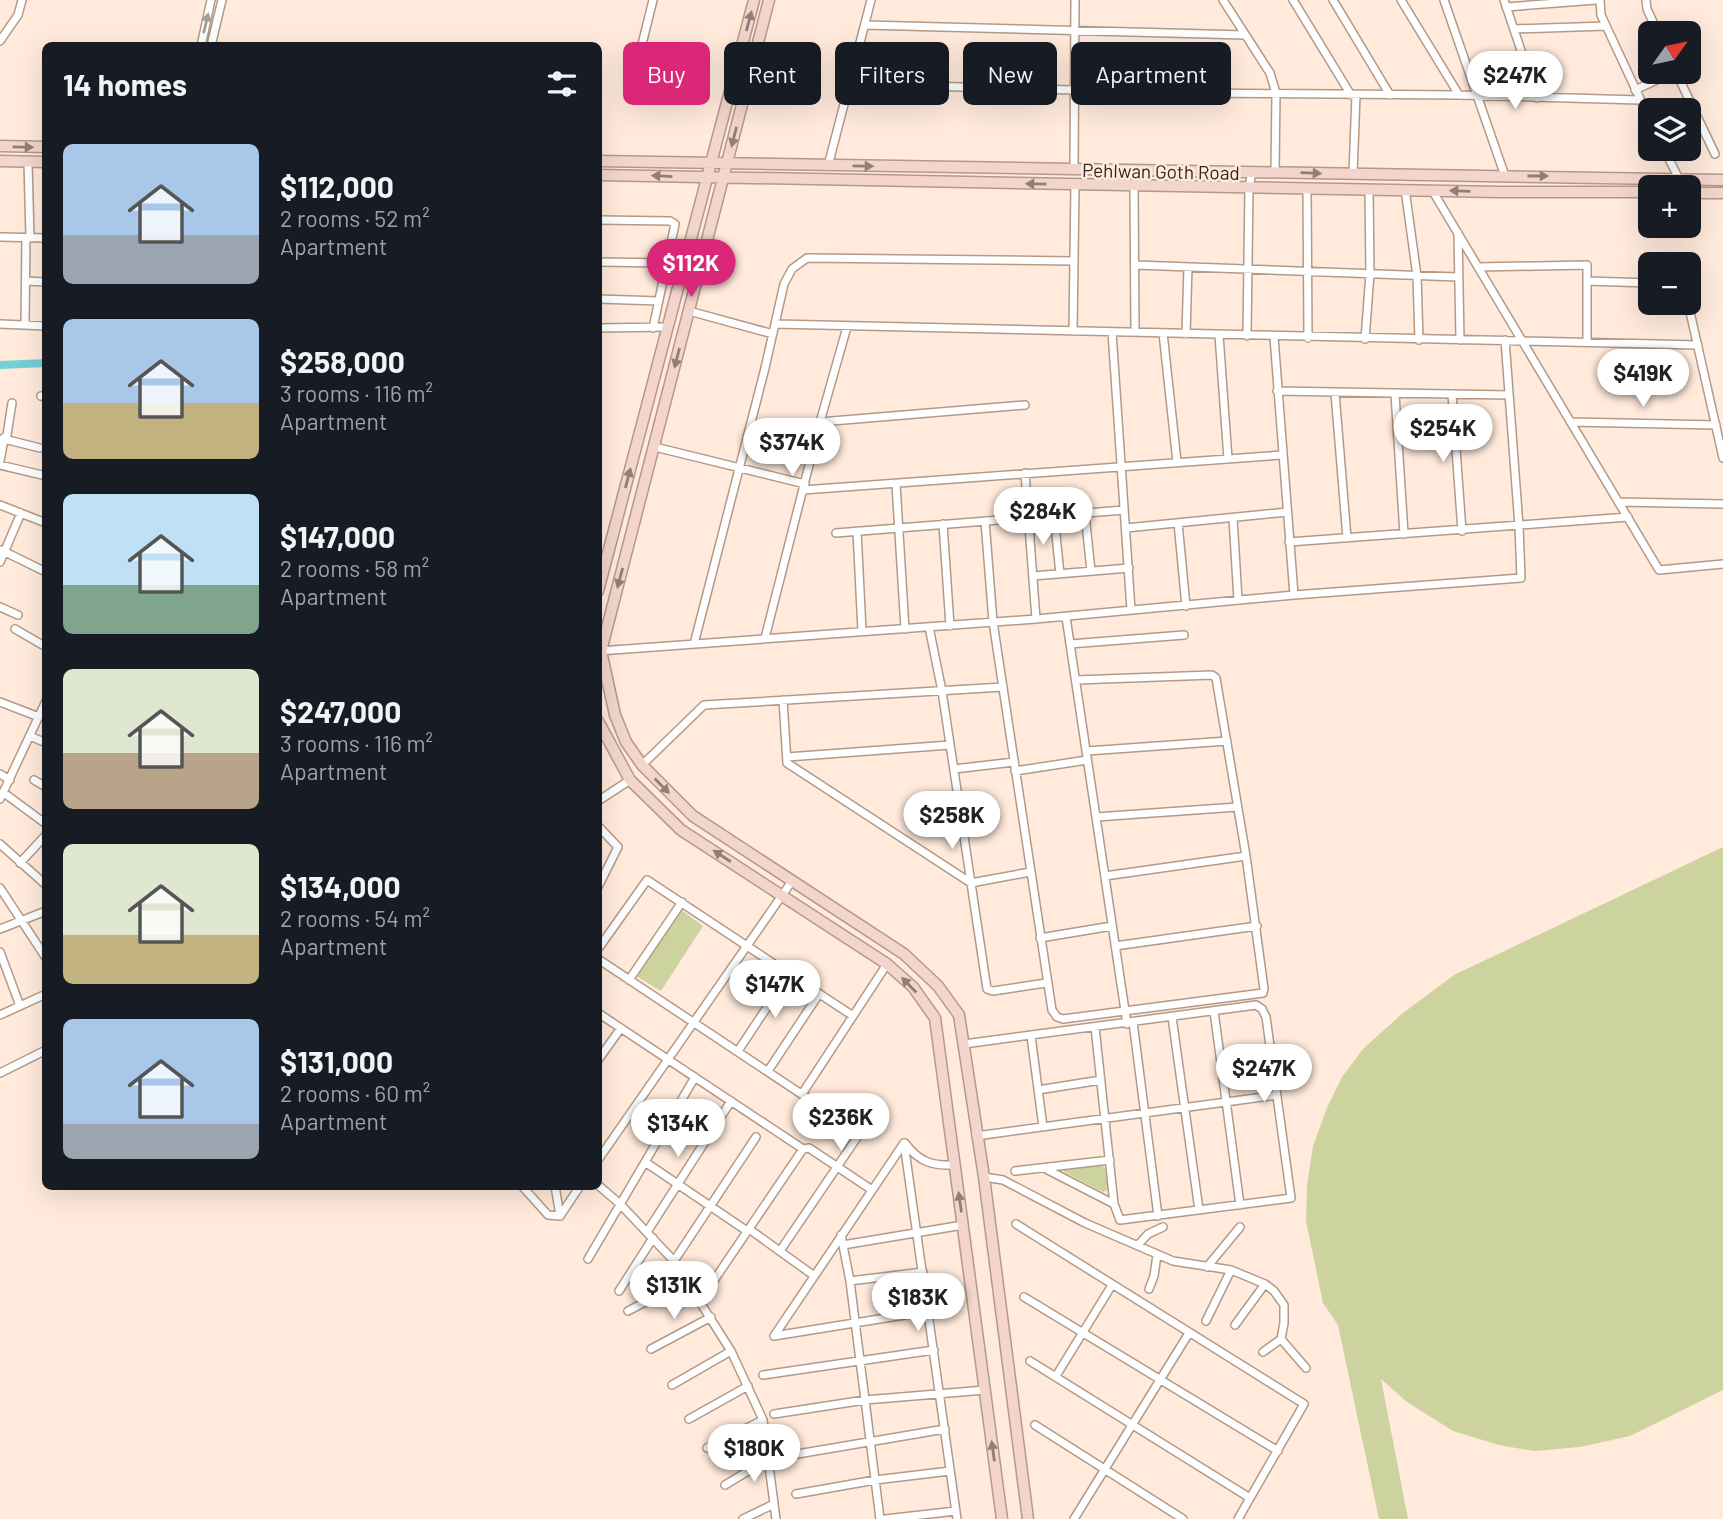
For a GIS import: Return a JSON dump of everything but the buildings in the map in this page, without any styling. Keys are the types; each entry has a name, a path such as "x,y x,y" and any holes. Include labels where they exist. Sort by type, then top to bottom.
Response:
{"main road":[{"path":"602,575 754,0"},
{"path":"602,644 769,0"},
{"path":"0,146 42,147"},
{"path":"0,161 42,162"},
{"name":"Pehlwan Goth Road","path":"602,161 1638,178"},
{"name":"Pehlwan Goth Road","path":"602,175 1134,186 1638,192"},
{"name":"Pehlwan Goth Road","path":"1701,180 1723,180"},
{"path":"1701,193 1723,193"},
{"path":"602,660 615,715 625,742 642,765 692,816 904,954 938,986 959,1014 976,1136 985,1177 1028,1519"},
{"path":"602,728 630,780 681,830 887,964 913,987 935,1018 1002,1519"}],"street":[{"path":"0,41 18,15 22,0"},
{"path":"202,42 211,0"},
{"path":"212,42 222,0"},
{"path":"643,42 653,0"},
{"path":"861,42 871,0"},
{"path":"1074,42 1075,0"},
{"path":"1223,0 1270,74 1276,93 1275,171"},
{"path":"1293,0 1353,95 1353,174"},
{"path":"1333,0 1390,95"},
{"path":"1401,0 1459,95"},
{"path":"1444,0 1505,176"},
{"path":"1537,98 1505,3 1598,0 1601,15 1639,98"},
{"path":"1646,0 1652,21"},
{"path":"865,25 1245,35"},
{"path":"1514,29 1606,26"},
{"path":"1635,90 1648,84"},
{"path":"1681,84 1715,154"},
{"path":"949,86 1071,89"},
{"path":"1231,92 1638,100"},
{"path":"828,166 844,105"},
{"path":"1073,105 1074,169"},
{"path":"25,325 28,161"},
{"path":"1247,336 1249,187 1252,172"},
{"path":"1073,331 1075,185"},
{"path":"1134,186 1135,332"},
{"path":"1307,188 1308,338"},
{"path":"1365,339 1370,274 1369,189"},
{"path":"1405,189 1418,276 1419,340"},
{"path":"1433,190 1659,570 1723,564"},
{"path":"602,220 673,222 676,226 653,328"},
{"path":"1458,232 1460,340"},
{"path":"0,237 42,238"},
{"path":"694,644 784,284 792,269 807,258 1074,261"},
{"path":"602,262 668,263"},
{"path":"1136,265 1458,277"},
{"path":"1478,267 1587,265 1587,342"},
{"path":"1186,334 1188,267"},
{"path":"26,281 42,282"},
{"path":"1587,281 1638,283"},
{"path":"602,299 659,301"},
{"path":"688,311 773,334"},
{"path":"1691,315 1723,458"},
{"path":"0,324 42,326"},
{"path":"775,324 1698,345"},
{"path":"602,328 667,327"},
{"path":"765,638 847,327"},
{"path":"1112,332 1131,610"},
{"path":"1163,333 1177,462"},
{"path":"1219,335 1228,458"},
{"path":"1274,337 1281,455 1294,595"},
{"path":"602,651 1066,617 1294,595 1521,578 1505,340"},
{"path":"1277,391 1509,395"},
{"path":"1335,393 1346,538"},
{"path":"1395,394 1404,534"},
{"path":"1452,394 1462,531"},
{"path":"12,403 2,440 0,463 42,475"},
{"path":"820,422 1025,405"},
{"path":"1712,407 1723,405"},
{"path":"1571,422 1716,425"},
{"path":"2,440 40,448"},
{"path":"655,447 804,487 896,484 1281,455"},
{"path":"1025,473 1036,619"},
{"path":"896,484 905,629"},
{"path":"1619,502 1723,503"},
{"path":"0,505 42,521"},
{"path":"836,533 1125,510"},
{"path":"1126,528 1287,512"},
{"path":"0,562 2,551 21,513"},
{"path":"1085,513 1091,571"},
{"path":"1054,516 1060,574"},
{"path":"1289,542 1628,517"},
{"path":"1233,518 1238,600"},
{"path":"985,521 993,622 1052,1010 1063,1020 1263,993 1257,926 1218,683 1213,676 1076,680"},
{"path":"1178,523 1186,606"},
{"path":"943,524 950,626"},
{"path":"857,531 862,631"},
{"path":"2,551 42,570"},
{"path":"1033,576 1129,568"},
{"path":"0,607 18,615"},
{"path":"1066,617 1125,1013 1130,1023 1145,1113 1158,1216"},
{"path":"929,627 942,691 987,989 993,991 1046,983"},
{"path":"15,629 42,643"},
{"path":"1070,644 1184,635"},
{"path":"642,765 704,705 1003,687"},
{"path":"783,700 787,763 971,883 1030,872"},
{"path":"0,702 39,717"},
{"path":"42,710 2,796 42,821"},
{"path":"30,736 42,741"},
{"path":"954,769 1014,766 1227,741"},
{"path":"787,757 950,745"},
{"path":"0,774 10,780"},
{"path":"34,780 42,785"},
{"path":"602,798 630,780"},
{"path":"1096,817 1237,807"},
{"path":"602,830 618,847 602,879"},
{"path":"20,863 42,839"},
{"path":"0,844 42,882"},
{"path":"1105,876 1246,856"},
{"path":"602,943 647,880 853,1016"},
{"path":"602,1154 792,881"},
{"path":"0,888 42,952"},
{"path":"629,980 682,902"},
{"path":"0,929 42,912"},
{"path":"1040,938 1112,926"},
{"path":"1115,946 1257,926"},
{"path":"0,952 20,1006"},
{"path":"602,962 860,1133 780,1251"},
{"path":"802,1094 887,964"},
{"path":"738,1051 789,974"},
{"path":"768,1071 819,994"},
{"path":"0,1015 42,996"},
{"path":"964,1044 1256,1005 1266,1017 1292,1196 1289,1199 1120,1220 1114,1204 1095,1027"},
{"path":"1214,1011 1240,1205"},
{"path":"602,1016 803,1149 809,1148 872,1190"},
{"path":"1172,1017 1199,1210"},
{"path":"602,1054 621,1028"},
{"path":"1031,1035 1043,1127"},
{"path":"0,1073 42,1052"},
{"path":"588,1259 695,1077"},
{"path":"1038,1090 1101,1080"},
{"path":"976,1136 1277,1095"},
{"path":"619,1291 679,1185 731,1101"},
{"path":"674,1261 756,1137"},
{"path":"904,1143 913,1154 926,1162 937,1166 955,1165"},
{"path":"904,1143 774,1336 929,1311"},
{"path":"885,1519 956,1515 904,1143"},
{"path":"700,1301 803,1149"},
{"path":"1015,1171 1110,1160"},
{"path":"645,1162 813,1275"},
{"path":"1044,1168 1114,1204"},
{"path":"985,1177 1003,1180 1085,1223 1157,1255 1190,1265 1231,1270 1265,1284 1284,1305 1284,1323 1281,1339 1263,1352"},
{"path":"602,1188 674,1261 731,1351 762,1420 776,1519"},
{"path":"526,1190 548,1215 560,1216"},
{"path":"556,1190 560,1216"},
{"path":"560,1216 577,1190"},
{"path":"1016,1224 1304,1404 1238,1519"},
{"path":"843,1245 963,1225"},
{"path":"1138,1245 1148,1234 1163,1227"},
{"path":"1207,1267 1240,1227"},
{"path":"841,1234 880,1519"},
{"path":"1149,1289 1157,1255"},
{"path":"1206,1321 1231,1270"},
{"path":"849,1281 923,1272"},
{"path":"628,1311 687,1280"},
{"path":"1235,1325 1265,1284"},
{"path":"1055,1376 1112,1285"},
{"path":"1024,1297 1278,1451"},
{"path":"651,1349 711,1317"},
{"path":"1075,1518 1189,1333"},
{"path":"1281,1339 1306,1368"},
{"path":"762,1375 934,1350"},
{"path":"672,1385 731,1351"},
{"path":"1030,1361 1250,1498"},
{"path":"689,1419 748,1386"},
{"path":"774,1414 865,1400 985,1390"},
{"path":"707,1448 762,1420"},
{"path":"1035,1425 1183,1519"},
{"path":"726,1485 768,1459 945,1429"},
{"path":"796,1494 875,1480 950,1471"},
{"path":"743,1519 774,1504"}],"green space":[{"path":"1723,847 1723,1390 1630,1436 1580,1447 1534,1451 1499,1445 1453,1431 1407,1402 1381,1379 1408,1519 1379,1519 1338,1325 1323,1303 1306,1221 1307,1185 1313,1146 1342,1077 1363,1049 1403,1013 1454,975"},
{"path":"676,906 703,926 661,991 633,974"},
{"path":"1101,1164 1106,1170 1109,1189 1103,1192 1064,1172 1064,1168"}],"waterway":[{"path":"0,365 42,363"}]}
